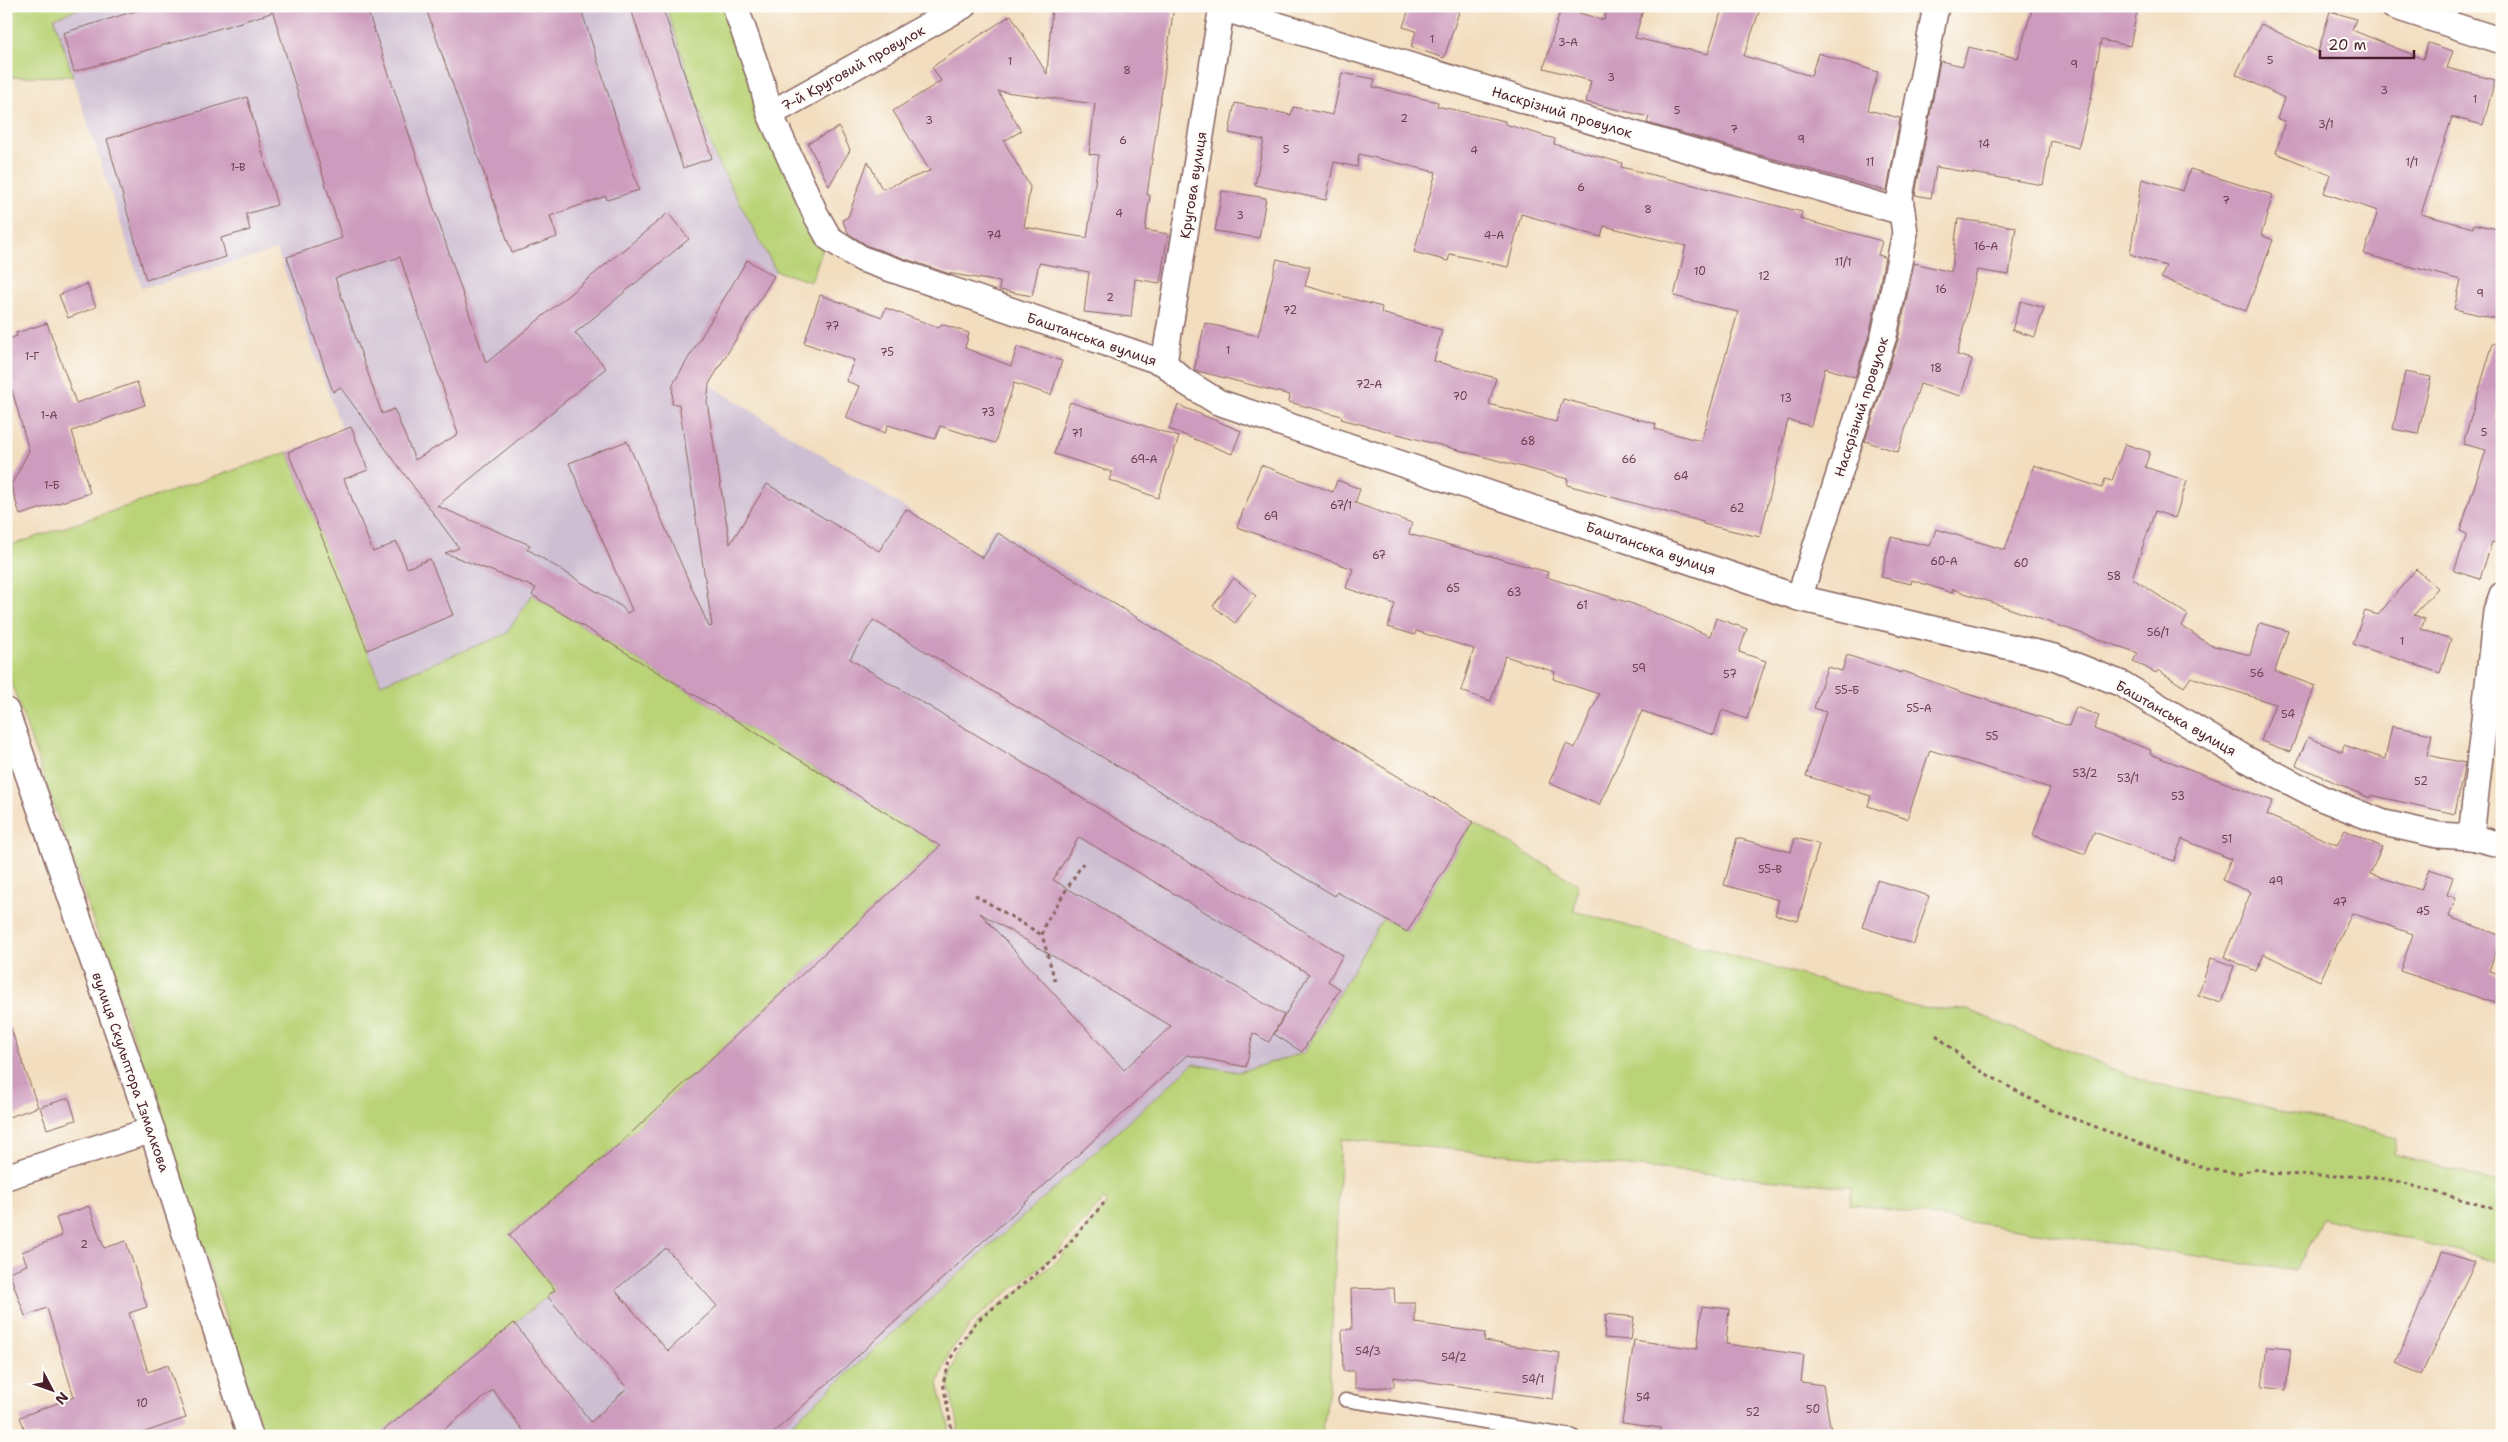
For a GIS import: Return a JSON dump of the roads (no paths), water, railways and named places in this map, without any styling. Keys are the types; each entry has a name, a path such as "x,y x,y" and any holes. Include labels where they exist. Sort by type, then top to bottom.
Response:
{"street":[{"name":"Баштанська вулиця","path":"735,6 761,80 770,114 816,215 829,238 862,258 1164,363 1184,381 1218,402 1799,598 2054,658 2122,684 2246,759 2321,798 2384,823 2438,835 2471,837 2502,845"},
{"name":"7-й Круговий провулок","path":"770,114 963,6"},
{"name":"Наскрізний провулок","path":"1799,598 1884,336 1905,233 1900,197 1936,6"},
{"path":"2393,6 2502,41"},
{"name":"Наскрізний провулок","path":"1222,7 1647,138 1902,212"},
{"name":"Кругова вулиця","path":"1164,363 1222,7"},
{"path":"2471,837 2496,612 2502,595"},
{"name":"вулиця Скульптора Ізмалкова","path":"6,711 152,1130 250,1436"},
{"path":"6,1177 152,1130"}],"lane":[{"path":"1345,1400 1573,1436"}]}
